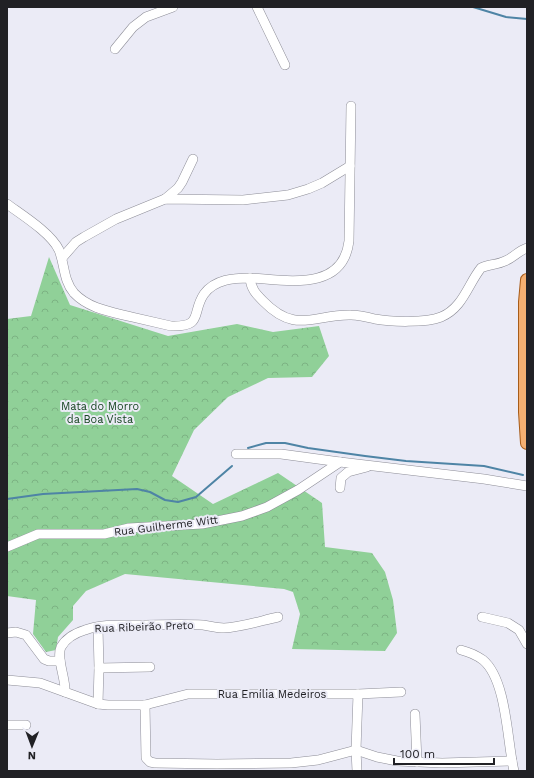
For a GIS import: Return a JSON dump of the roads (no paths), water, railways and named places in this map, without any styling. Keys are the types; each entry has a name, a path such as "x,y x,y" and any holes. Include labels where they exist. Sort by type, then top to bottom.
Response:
{"main road":[{"path":"527,280 525,318 525,412 527,443"}],"street":[{"path":"115,49 133,27 146,17 173,7"},
{"path":"257,7 285,64"},
{"path":"7,204 39,227 59,249 68,285 74,293 86,302 105,311 171,326 189,324 197,314 205,293 221,282 232,278 302,281 316,279 330,273 342,263 348,252 349,241 351,106"},
{"path":"62,258 72,246 84,237 116,219 165,199 180,186 193,159"},
{"path":"165,199 243,200 288,195 308,190 350,166"},
{"path":"180,186 191,199"},
{"path":"250,278 252,289 272,310 294,320 313,320 341,315 352,315 376,319 426,320 442,317 460,303 480,268 486,265 506,261 518,252 527,248"},
{"path":"236,454 281,454 484,479 527,486"},
{"name":"Rua Guilherme Witt","path":"7,547 38,534 104,534 129,528 202,524 242,516 267,507 298,490 340,462"},
{"path":"340,488 340,478 348,472 372,466"},
{"name":"Rua Ribeirão Preto","path":"65,692 65,679 59,653 67,639 87,629 125,625 179,625 222,628 239,626 278,617"},
{"path":"482,617 508,623 519,630 527,644"},
{"path":"98,628 98,704"},
{"path":"7,633 16,632 26,635 44,659 49,661 60,661"},
{"path":"461,650 473,654 484,661 498,684 508,728 514,771"},
{"path":"99,668 150,667"},
{"name":"Rua Emília Medeiros","path":"7,680 40,683 98,704 108,706 145,704 188,694 358,694 401,692"},
{"path":"357,771 356,750 358,694"},
{"path":"145,704 146,758 150,762 217,768 306,762 356,750 386,759 417,762 460,763 512,761"},
{"path":"415,714 417,762"},
{"path":"7,725 26,725"}],"waterway":[{"path":"473,7 506,17 527,19"},
{"path":"248,448 266,443 285,443 308,448 406,461 484,466 523,475"},
{"path":"7,499 43,494 137,489 150,492 165,500 178,502 196,497 232,466"}],"park label":[{"name":"Mata do Morro da Boa Vista","path":"100,412"}]}
